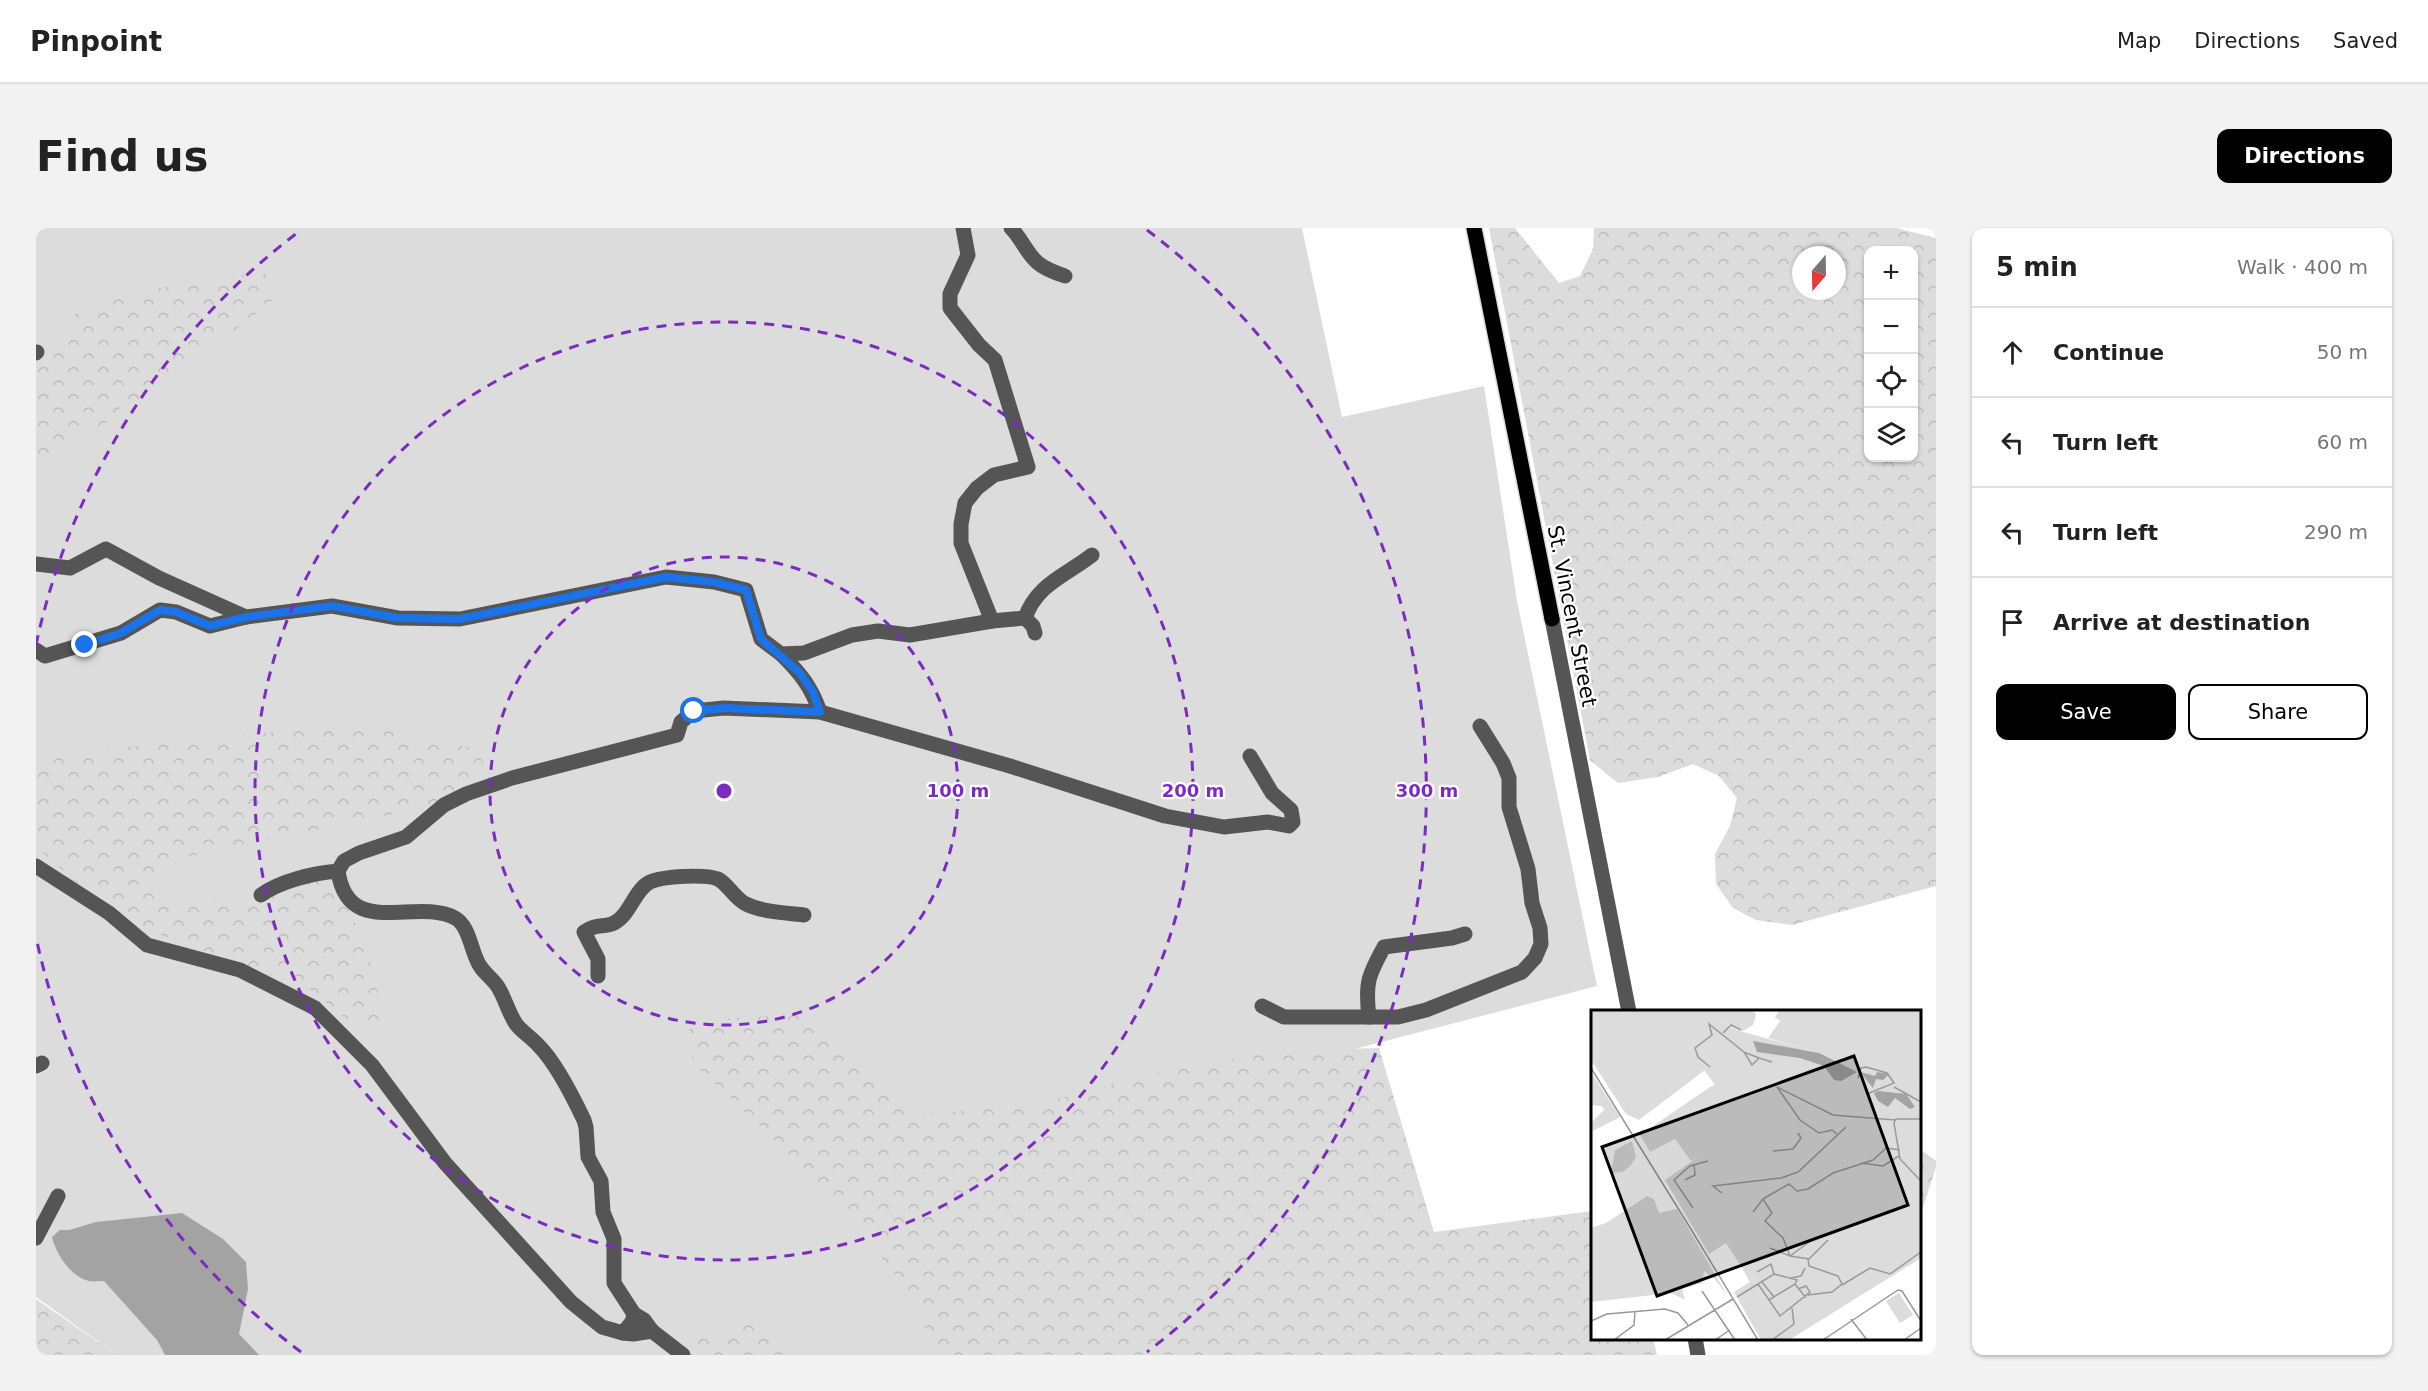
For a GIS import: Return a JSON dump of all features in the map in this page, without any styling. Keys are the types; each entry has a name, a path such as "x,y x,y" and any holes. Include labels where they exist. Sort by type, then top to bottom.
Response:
{"main road":[{"name":"St. Vincent Street","path":"1474,228 1552,619"}],"street":[{"path":"963,228 968,255 950,294 950,308 979,345 995,360 1028,467 994,475 977,488 965,503 961,524 961,543 992,621"},
{"path":"1011,228 1039,265 1065,276"},
{"path":"36,564 70,568 106,549 159,578 246,617"},
{"path":"1025,618 1029,606 1038,594 1092,555"},
{"path":"36,650 45,656 85,645 121,633 160,610 176,612 210,626 246,617 332,606 398,618 460,619 666,577 714,582 746,590 761,639 799,672 813,692 820,712"},
{"path":"781,654 804,653 828,643 878,631 910,635 992,621 1025,618"},
{"path":"1025,618 1033,626 1035,633"},
{"name":"St. Vincent Street","path":"1552,619 1629,1010"},
{"path":"683,1355 652,1331 644,1320 634,1314 614,1283 614,1239 603,1212 601,1181 588,1157 584,1120 540,1046 517,1025 498,987 480,967 464,927 458,920 438,914 364,910 353,904 344,891 338,871 344,861 359,853 406,837 444,805 466,794 512,778 676,735 681,722 694,711 724,708 820,712 1010,766 1165,816 1224,827 1268,822 1289,826 1293,822 1292,810 1272,793 1250,756"},
{"path":"1262,1006 1284,1017 1398,1017 1426,1010 1522,972 1535,958 1541,944 1540,928 1532,903 1528,869 1509,807 1509,778 1503,763 1479,726"},
{"path":"36,866 109,913 147,945 240,970 315,1008 372,1065 446,1163 572,1302 602,1326 633,1334 652,1331"},
{"path":"261,895 269,888 309,875 338,871"},
{"path":"598,976 598,959 584,932 592,926 613,924 626,914 638,893 649,883 664,878 701,877 719,880 745,904 804,915"},
{"path":"1369,1017 1367,999 1369,974 1384,946 1452,938 1465,934"},
{"path":"36,1238 58,1196"},
{"path":"623,1332 632,1322 634,1314"},
{"path":"1695,1340 1698,1355"}],"green space":[{"path":"36,228 1302,228 1342,417 1484,386 1517,601 1597,986 931,1159 988,1355 117,1355 36,1297"},
{"path":"1489,228 1515,228 1559,283 1580,276 1593,249 1594,228 1896,228 1936,238 1936,886 1792,925 1756,920 1733,908 1716,884 1715,854 1730,826 1737,798 1719,776 1693,764 1658,777 1618,783 1590,760"},
{"path":"264,272 278,291 276,298 137,406 121,407 107,422 36,464 36,370 79,309 141,291"},
{"path":"354,724 478,749 489,778 432,806 185,857 161,864 153,885 157,895 166,902 194,905 217,896 243,900 329,877 363,937 387,1025 356,1024 341,1015 313,991 134,925 86,890 36,847 36,764 42,761 99,750"},
{"path":"809,1014 920,1114 1031,1106 1141,1076 1272,1051 1379,1048 1434,1232 1591,1211 1591,1340 1653,1340 1657,1355 938,1355 902,1284 834,1197 697,1067 682,1038 698,1020"},
{"path":"1921,1150 1936,1161 1921,1214"},
{"path":"36,1299 117,1355 36,1355"},
{"path":"754,1318 792,1355 692,1355 687,1343 700,1335 735,1335"}],"shaded area":[{"path":"182,1213 223,1239 246,1262 248,1289 239,1334 259,1355 165,1355 157,1340 104,1281 82,1279 70,1270 57,1250 52,1237 60,1230 69,1230 96,1222"}],"route":[{"path":"85,645 121,633 160,610 176,612 210,626 246,617 332,606 398,618 460,619 666,577 714,582 746,590 761,639 799,672 813,692 820,712 724,708 694,711"}]}
